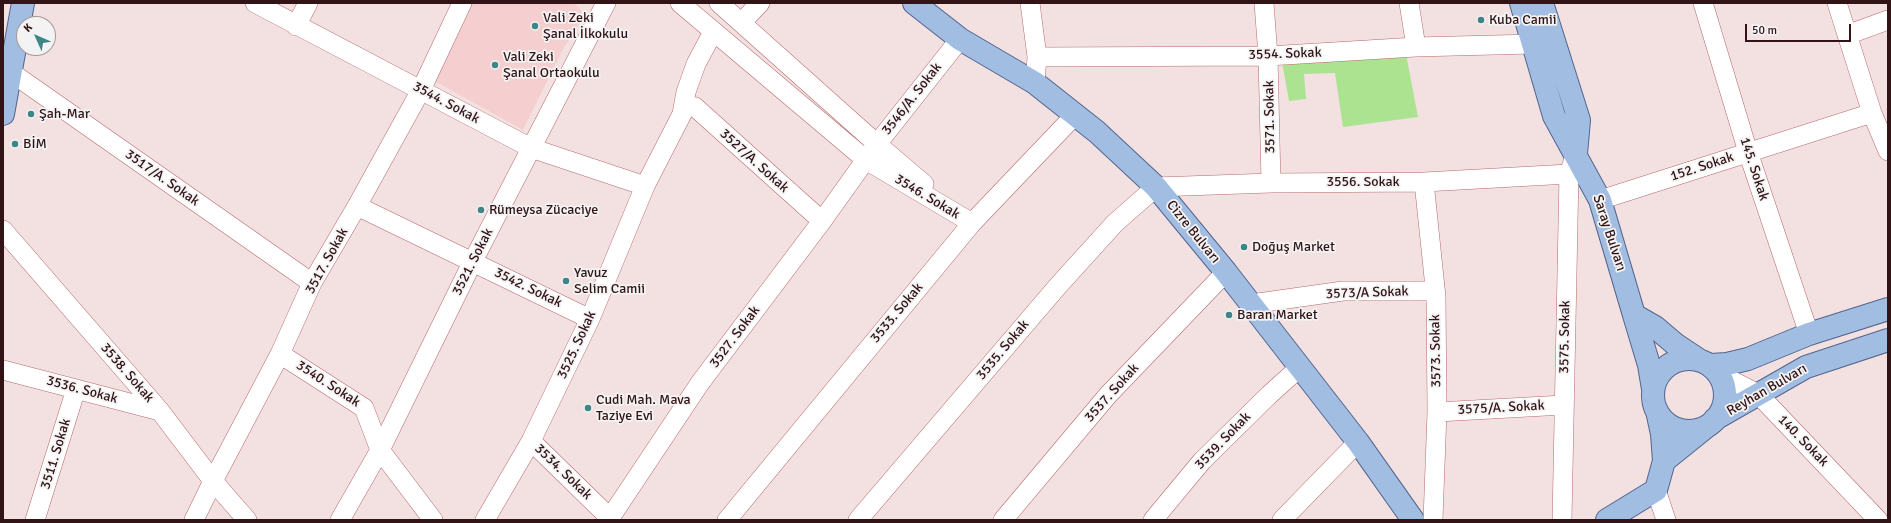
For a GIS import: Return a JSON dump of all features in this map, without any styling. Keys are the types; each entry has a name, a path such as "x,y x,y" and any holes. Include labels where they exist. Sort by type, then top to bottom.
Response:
{"main road":[{"path":"3,114 12,73 23,3"},
{"name":"Cizre Bulvarı","path":"914,3 960,39 1036,83 1076,114 1156,187 1226,272 1299,368 1358,442 1414,520"},
{"name":"Saray Bulvarı","path":"1521,3 1554,116 1572,164 1600,200 1649,365 1654,389"},
{"path":"1542,3 1580,120 1572,164"},
{"path":"1608,520 1656,490 1664,461 1662,434 1653,400 1657,378 1664,369 1674,362 1686,359 1709,366 1727,364 1748,358 1809,334 1888,309"},
{"path":"1634,315 1655,327 1675,344 1709,366 1724,386 1725,398 1722,410 1711,423 1664,461"},
{"name":"Reyhan Bulvarı","path":"1711,423 1806,366 1888,340"},
{"path":"1657,411 1664,420 1673,427 1684,430 1696,430 1711,423"}],"street":[{"name":"3544. Sokak","path":"255,3 296,26 531,148 645,186"},
{"path":"296,26 308,3"},
{"name":"3517. Sokak","path":"194,520 280,354 312,283 358,206 421,90 462,3"},
{"name":"3521. Sokak","path":"340,520 380,450 473,261 606,3"},
{"name":"3546. Sokak","path":"680,3 866,160 972,223"},
{"name":"3546. Sokak","path":"719,3 742,22 876,144 972,223"},
{"path":"742,22 760,3"},
{"path":"1030,3 1037,57 1036,83"},
{"name":"3571. Sokak","path":"1264,3 1268,56 1271,183"},
{"path":"1409,3 1416,47"},
{"name":"145. Sokak","path":"1703,3 1748,152 1809,334"},
{"path":"1837,3 1872,113 1888,150"},
{"path":"1847,35 1888,20"},
{"name":"3525. Sokak","path":"485,520 531,441 590,319 645,186 682,114 686,92 696,64 713,32"},
{"name":"3546/A. Sokak","path":"866,160 876,144 960,39"},
{"name":"3554. Sokak","path":"1037,57 1268,56 1416,47 1533,44"},
{"name":"3517/A. Sokak","path":"12,73 312,283"},
{"name":"3527/A. Sokak","path":"684,104 695,108 822,221"},
{"name":"152. Sokak","path":"1600,200 1872,113"},
{"name":"3533. Sokak","path":"727,520 972,223 1076,114"},
{"name":"3527. Sokak","path":"612,519 700,383 866,160"},
{"name":"3556. Sokak","path":"1156,187 1271,183 1424,182 1572,164"},
{"name":"3575. Sokak","path":"1562,520 1564,405 1572,164"},
{"name":"3573. Sokak","path":"1424,182 1435,291 1437,412 1433,520"},
{"name":"3535. Sokak","path":"858,520 1072,270 1115,223 1156,187"},
{"name":"3542. Sokak","path":"358,206 590,319"},
{"name":"3538. Sokak","path":"3,230 160,411 213,481 247,520"},
{"name":"3537. Sokak","path":"1003,520 1108,395 1226,272"},
{"name":"3573/A Sokak","path":"1251,304 1343,291 1435,291"},
{"name":"3540. Sokak","path":"280,354 364,408 380,450 433,520"},
{"name":"140. Sokak","path":"1709,366 1758,394 1878,520"},
{"name":"3539. Sokak","path":"1152,520 1202,461 1269,395 1299,368"},
{"name":"3536. Sokak","path":"3,370 160,411"},
{"name":"3511. Sokak","path":"35,520 76,389"},
{"name":"3575/A. Sokak","path":"1437,412 1564,405"},
{"name":"3534. Sokak","path":"531,441 612,519"},
{"path":"1282,520 1358,442"},
{"path":"1656,490 1666,520"}],"shaded area":[{"name":"Vali Zeki Şanal Ortaokulu","path":"466,3 574,3 578,6 584,16 562,51 523,130 429,78"}],"green space":[{"path":"1406,54 1418,117 1343,127 1335,73 1304,74 1306,99 1289,101 1282,62"}],"place":[{"name":"Kuba Camii","path":"1481,20"},
{"name":"Vali Zeki Şanal İlkokulu","path":"535,26"},
{"name":"Vali Zeki Şanal Ortaokulu","path":"495,65"},
{"name":"Şah-Mar","path":"31,114"},
{"name":"BİM","path":"15,144"},
{"name":"Rümeysa Zücaciye","path":"481,210"},
{"name":"Doğuş Market","path":"1244,247"},
{"name":"Yavuz Selim Camii","path":"566,281"},
{"name":"Baran Market","path":"1229,315"},
{"name":"Cudi Mah. Mava Taziye Evi","path":"588,408"}]}
